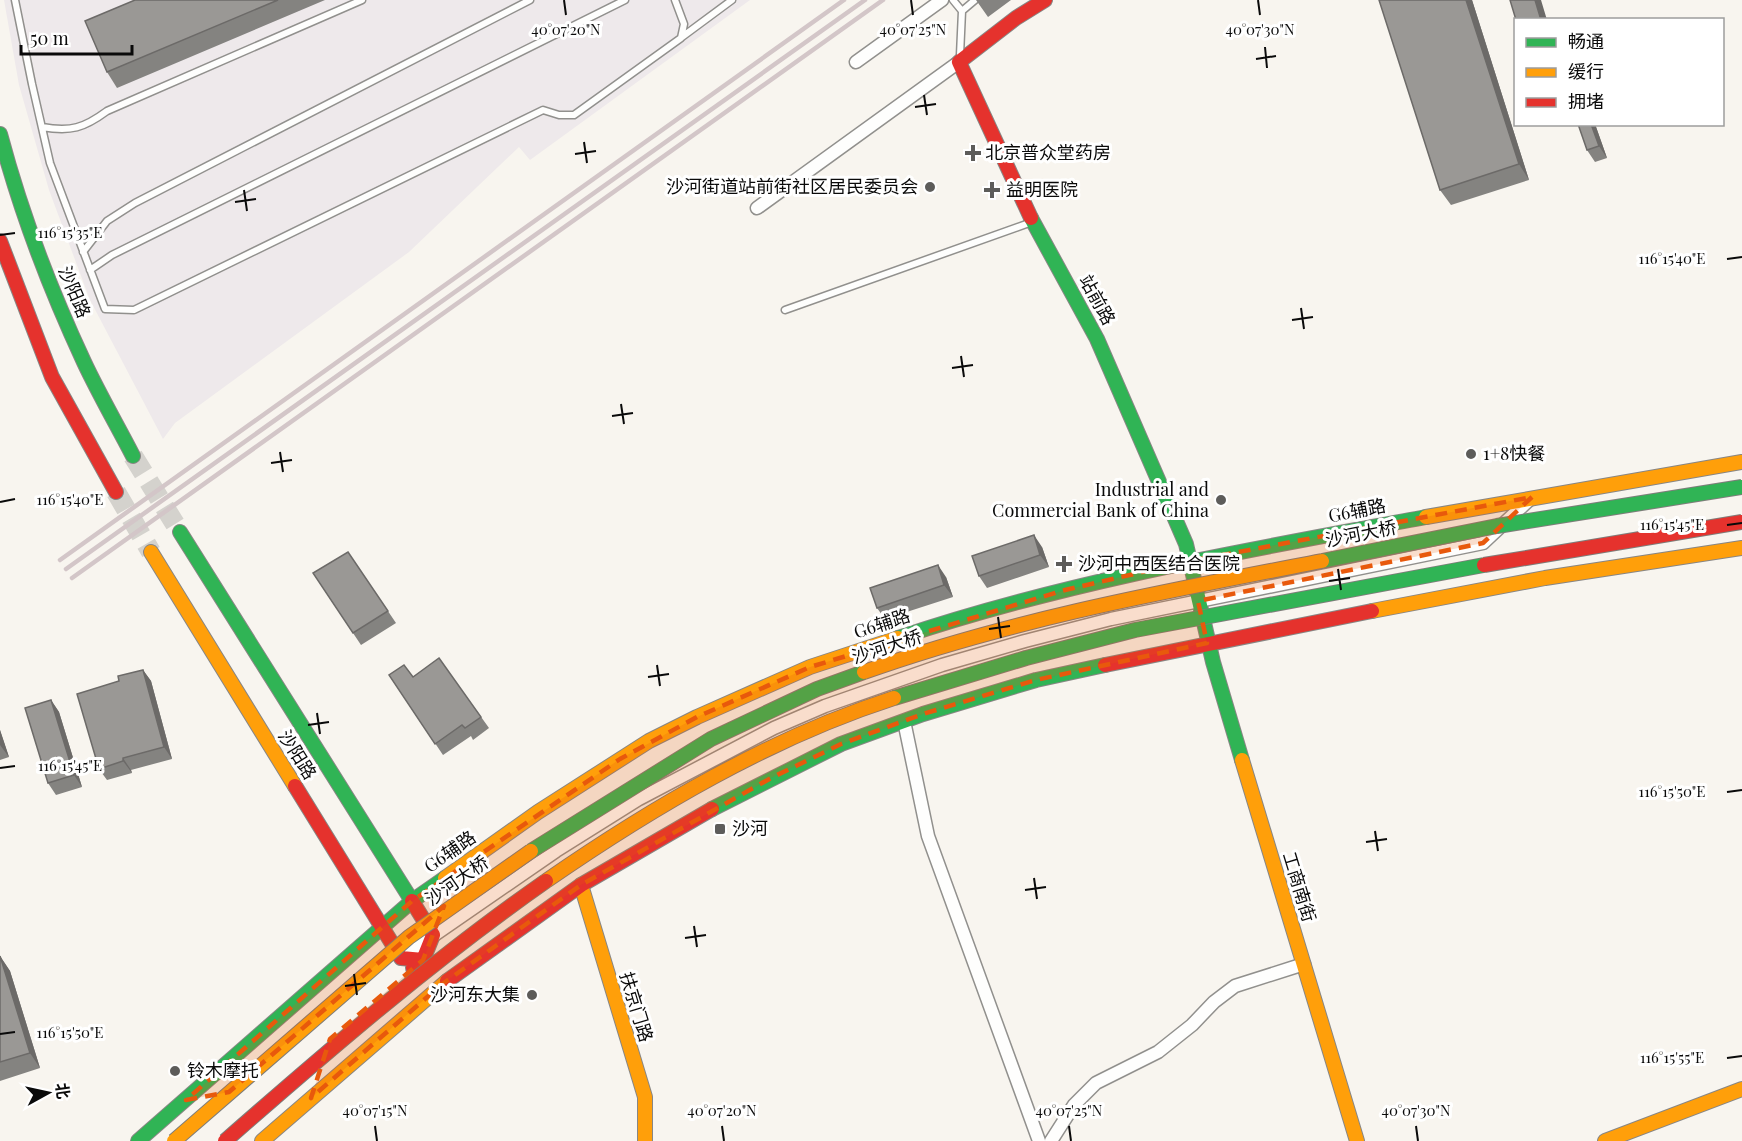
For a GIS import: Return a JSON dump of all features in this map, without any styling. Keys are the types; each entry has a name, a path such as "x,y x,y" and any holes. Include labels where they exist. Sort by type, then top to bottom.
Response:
{"main road":[{"path":"959,62 1016,18 1045,0"},
{"name":"站前路","path":"959,62 1033,222 1097,339 1179,527 1190,561 1198,601"},
{"name":"沙阳路","path":"0,134 12,180 46,273 84,363 133,456"},
{"path":"0,241 52,377 116,492"},
{"name":"G6辅路","path":"138,1141 412,901 538,812 649,741 810,668 918,631 1065,590 1190,561 1532,497 1742,462"},
{"name":"沙河大桥","path":"174,1141 409,937 520,858 631,786 711,739 817,689 893,662 1011,626 1109,603 1497,526 1742,487"},
{"path":"225,1141 430,966 566,866 646,814 726,771 830,721 906,693 1114,635 1505,559 1742,522"},
{"name":"沙阳路","path":"180,532 433,934"},
{"path":"262,1141 441,985 580,885 710,810 841,744 904,721 1036,680 1207,643 1545,579 1742,549"},
{"name":"沙阳路","path":"151,552 401,958"},
{"name":"工商南街","path":"1198,601 1207,643 1357,1141"},
{"name":"扶京门路","path":"580,885 645,1097 645,1141"},
{"path":"214,1141 216,1135 423,960 433,934"},
{"path":"401,958 423,960"},
{"path":"311,1098 330,1039"},
{"path":"1605,1141 1742,1089"}],"street":[{"path":"856,62 942,0"},
{"path":"757,208 959,62"},
{"path":"186,1100 246,1090 401,958 555,851 639,799 742,744 815,710 942,665 1111,619 1484,543 1532,497"},
{"path":"904,721 928,836 1039,1141"},
{"path":"1051,1141 1074,1105 1096,1083 1158,1052 1235,986 1304,964"}],"lane":[{"path":"15,0 50,163 83,252 105,309 134,310 543,110 559,115 574,115 732,0"},
{"path":"42,127 61,131 92,122 107,111 362,0"},
{"path":"83,252 107,221 135,203 530,0"},
{"path":"90,270 112,255 625,0"},
{"path":"675,0 684,24 681,38"},
{"path":"953,0 962,11 962,47 959,62"},
{"path":"962,11 975,0"},
{"path":"785,310 1033,222"}],"highlighted area":[{"path":"1532,497 1483,543 1198,601 1207,643 1036,680 923,714 841,744 771,778 581,885 441,985 311,1098 330,1039 423,960 444,906 229,1092 186,1100 412,901 620,759 697,717 810,667 1065,590 1190,561"}],"shaded area":[{"path":"4,0 750,0 530,160 519,147 409,252 175,423 163,439 90,300 49,190 19,85"}],"building":[{"path":"135,0 278,0 107,72 85,21"},
{"path":"1379,0 1466,0 1519,164 1440,190"},
{"path":"1510,0 1535,0 1540,18 1515,18"},
{"path":"1579,126 1592,126 1599,146 1587,150"},
{"path":"1034,535 1040,555 979,576 972,556"},
{"path":"348,552 388,611 353,633 313,573"},
{"path":"938,565 944,585 877,608 870,588"},
{"path":"439,658 481,717 465,728 462,725 435,744 389,675 404,665 413,677"},
{"path":"143,670 164,747 123,758 123,761 99,769 77,694 119,681 118,676"},
{"path":"51,700 74,775 48,783 25,708"},
{"path":"0,956 30,1053 0,1062"}],"tunnel":[{"path":"133,456 180,532"},
{"path":"116,492 151,552"}],"railway":[{"path":"60,560 844,0"},
{"path":"66,569 865,0"},
{"path":"72,578 883,0"}],"traffic: fast":[{"path":"0,134 27,222 59,307 90,374 133,456"},
{"path":"1031,218 1097,339 1186,544 1213,662 1242,760"},
{"path":"1322,561 1497,526 1742,487"},
{"path":"898,638 1028,599 1094,583 1227,554 1426,517"},
{"path":"180,532 412,901"},
{"path":"894,698 1026,658 1135,630 1484,565"},
{"path":"712,809 841,744 923,714 1036,680 1105,665"},
{"path":"531,851 711,739 817,689 864,672"},
{"path":"138,1141 412,901 445,878"}],"traffic: slow":[{"path":"1426,517 1742,462"},
{"path":"1372,611 1545,578 1742,548"},
{"path":"151,552 295,786"},
{"path":"864,672 920,653 1034,621 1148,595 1322,561"},
{"path":"445,878 538,812 649,741 810,667 898,638"},
{"path":"546,881 628,827 714,777 802,733 894,698"},
{"path":"1242,760 1357,1141"},
{"path":"174,1141 409,937 531,851"},
{"path":"581,885 645,1097 645,1141"},
{"path":"262,1141 447,981"},
{"path":"1605,1141 1742,1089"}],"traffic: jam":[{"path":"1031,218 959,62 1016,18 1045,0"},
{"path":"0,241 52,377 116,492"},
{"path":"1484,565 1742,522"},
{"path":"1105,665 1372,611"},
{"path":"295,786 401,958 423,960"},
{"path":"447,981 581,885 712,809"},
{"path":"225,1141 422,974 546,881"},
{"path":"412,901 433,935 423,960 413,968"}],"place":[{"name":"北京普众堂药房","path":"973,153"},
{"name":"沙河街道站前街社区居民委员会","path":"930,187"},
{"name":"益明医院","path":"992,190"},
{"name":"1+8快餐","path":"1471,454"},
{"name":"Industrial and Commercial Bank of China","path":"1221,500"},
{"name":"沙河中西医结合医院","path":"1064,564"},
{"name":"沙河","path":"720,829"},
{"name":"沙河东大集","path":"532,995"},
{"name":"铃木摩托","path":"175,1071"}]}
